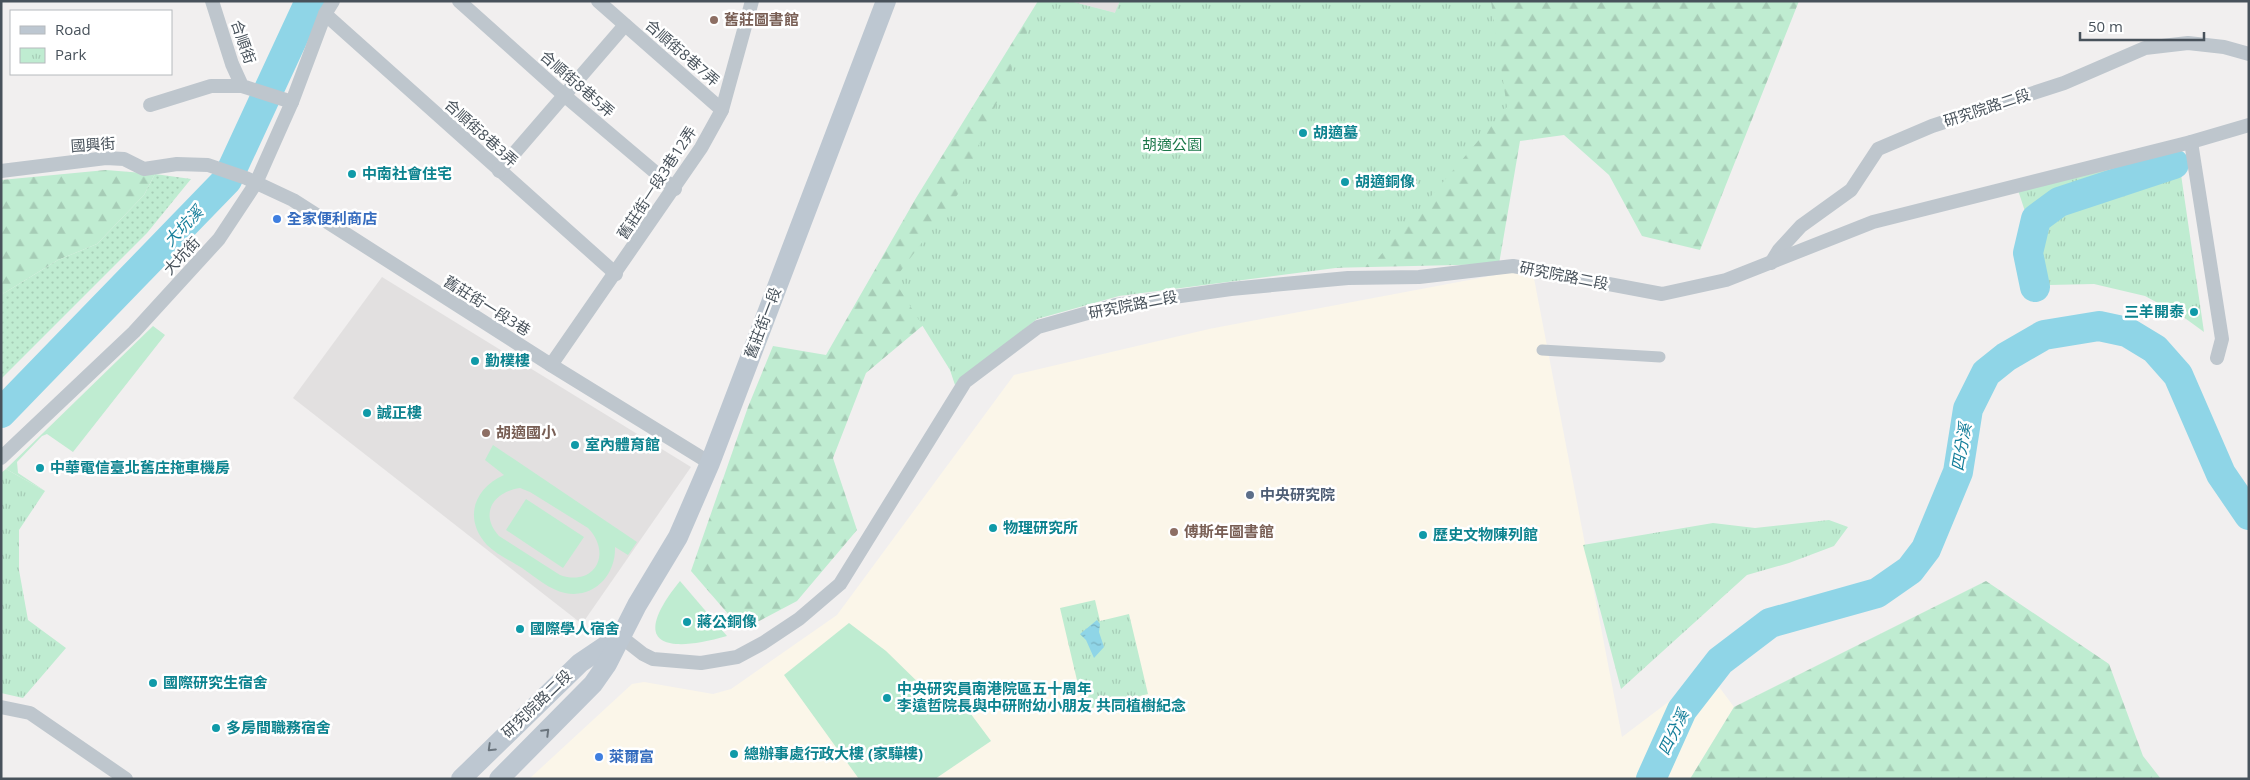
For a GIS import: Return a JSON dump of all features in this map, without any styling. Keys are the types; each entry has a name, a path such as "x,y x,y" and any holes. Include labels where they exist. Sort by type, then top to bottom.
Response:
{"main road":[{"name":"舊莊街一段","path":"620,636 678,537 710,464 886,1"},
{"name":"研究院路二段","path":"460,779 580,663 620,636"},
{"name":"研究院路二段","path":"499,779 594,684 607,664 620,636"}],"street":[{"name":"合順街","path":"212,1 232,64 245,87"},
{"name":"大坑街","path":"1,458 153,310 219,239 251,181 325,14 333,1"},
{"name":"合順街8巷5弄","path":"459,1 565,96 675,189"},
{"name":"合順街8巷7弄","path":"598,1 722,110"},
{"name":"舊莊街一段3巷12弄","path":"551,365 675,189 722,110 752,1"},
{"name":"合順街8巷3弄","path":"325,14 499,172 616,274"},
{"path":"499,172 625,25"},
{"name":"研究院路二段","path":"1771,263 1779,250 1801,226 1851,190 1878,149 1932,126 2064,83 2145,48 2188,43 2224,47 2249,54"},
{"path":"150,105 211,86 245,87 288,101"},
{"name":"研究院路二段","path":"620,636 643,654 654,659 701,663 737,657 763,644 799,619 840,584 965,382 1038,327 1116,305 1231,289 1348,278 1419,277 1513,266 1662,294 1726,280 1873,222 2191,142 2249,125"},
{"path":"2191,142 2222,339 2217,358"},
{"name":"國興街","path":"1,171 106,158 124,160 144,169 178,164 214,167 251,181"},
{"name":"舊莊街一段3巷","path":"251,181 293,200 710,464"},
{"path":"1542,350 1660,357"},
{"path":"1,707 30,713 126,779"}],"shaded area":[{"path":"1069,1 1120,1 1115,13"},
{"name":"中央研究院","path":"1532,268 1622,737 1708,672 1734,707 1690,779 529,779 632,684 644,682 713,694 731,689 837,615 1014,375 1209,329"},
{"name":"胡適國小","path":"382,277 691,467 582,624 293,398"}],"green space":[{"path":"1038,1 1069,1 1115,13 1120,1 1799,1 1700,250 1642,236 1609,175 1564,135 1520,141 1499,264 1328,268 989,281 921,327 866,373 833,458 857,530 797,601 742,630 691,571 748,407 773,346 826,355 916,198"},
{"name":"胡適公園","path":"1040,1 1069,1 1115,13 1120,1 1491,1 1507,107 1374,263 1119,296 1037,319 955,385 950,370 894,280 958,194"},
{"path":"2178,154 2204,332 2182,316 2145,296 2094,284 2049,285 2018,190"},
{"path":"106,170 155,174 144,195 97,244 58,260 1,295 1,180"},
{"path":"155,174 191,179 147,233 1,379 1,295 58,260 97,244 144,195"},
{"path":"153,326 165,335 73,452 47,434 42,436 17,462 18,473 45,491 6,469"},
{"path":"493,445 637,542 628,555 615,547 612,567 601,583 594,588 576,594 565,593 548,586 487,545 475,525 475,505 479,496 485,488 504,475 485,460","holes":["520,488 530,492 588,528 599,548 596,566 590,572 582,576 560,575 499,536 490,520 490,512 496,499 511,490"]},
{"path":"6,469 45,491 19,530 19,570 28,620 66,648 23,698 1,693 1,473"},
{"path":"526,499 584,537 563,568 506,530"},
{"path":"1829,520 1848,527 1834,546 1789,563 1747,575 1621,689 1583,545 1713,523 1755,528"},
{"path":"680,581 727,636 686,644 671,643 661,639 656,631 657,619 665,602"},
{"path":"1986,581 2109,664 2143,756 2161,779 1690,779 1734,707"},
{"path":"1095,600 1100,621 1129,614 1148,694 1084,710 1060,608"},
{"path":"849,623 886,651 929,693 947,682 991,741 935,779 859,779 784,675"}],"water":[{"path":"1097,620 1100,624 1099,632 1104,647 1094,658 1086,640 1080,634"}],"waterway":[{"name":"大坑溪","path":"1,413 227,180 310,1"},
{"path":"2035,287 2028,253 2036,219 2059,202 2174,164"},
{"name":"四分溪","path":"1651,779 1682,710 1720,661 1770,623 1877,593 1910,570 1926,549 1958,472 1968,409 1986,373 2006,357 2044,335 2099,326 2127,332 2155,349 2178,375 2221,474 2249,515"}],"place":[{"name":"舊莊圖書館","path":"714,20"},
{"name":"胡適墓","path":"1303,133"},
{"name":"中南社會住宅","path":"352,174"},
{"name":"胡適銅像","path":"1345,182"},
{"name":"全家便利商店","path":"277,219"},
{"name":"三羊開泰","path":"2194,312"},
{"name":"勤樸樓","path":"475,361"},
{"name":"誠正樓","path":"367,413"},
{"name":"胡適國小","path":"486,433"},
{"name":"室內體育館","path":"575,445"},
{"name":"中華電信臺北舊庄拖車機房","path":"40,468"},
{"name":"中央研究院","path":"1250,495"},
{"name":"物理研究所","path":"993,528"},
{"name":"傅斯年圖書館","path":"1174,532"},
{"name":"歷史文物陳列館","path":"1423,535"},
{"name":"蔣公銅像","path":"687,622"},
{"name":"國際學人宿舍","path":"520,629"},
{"name":"國際研究生宿舍","path":"153,683"},
{"name":"中央研究員南港院區五十周年 李遠哲院長與中研附幼小朋友 共同植樹紀念","path":"887,698"},
{"name":"多房間職務宿舍","path":"216,728"},
{"name":"總辦事處行政大樓 (家驊樓)","path":"734,754"},
{"name":"萊爾富","path":"599,757"}]}
